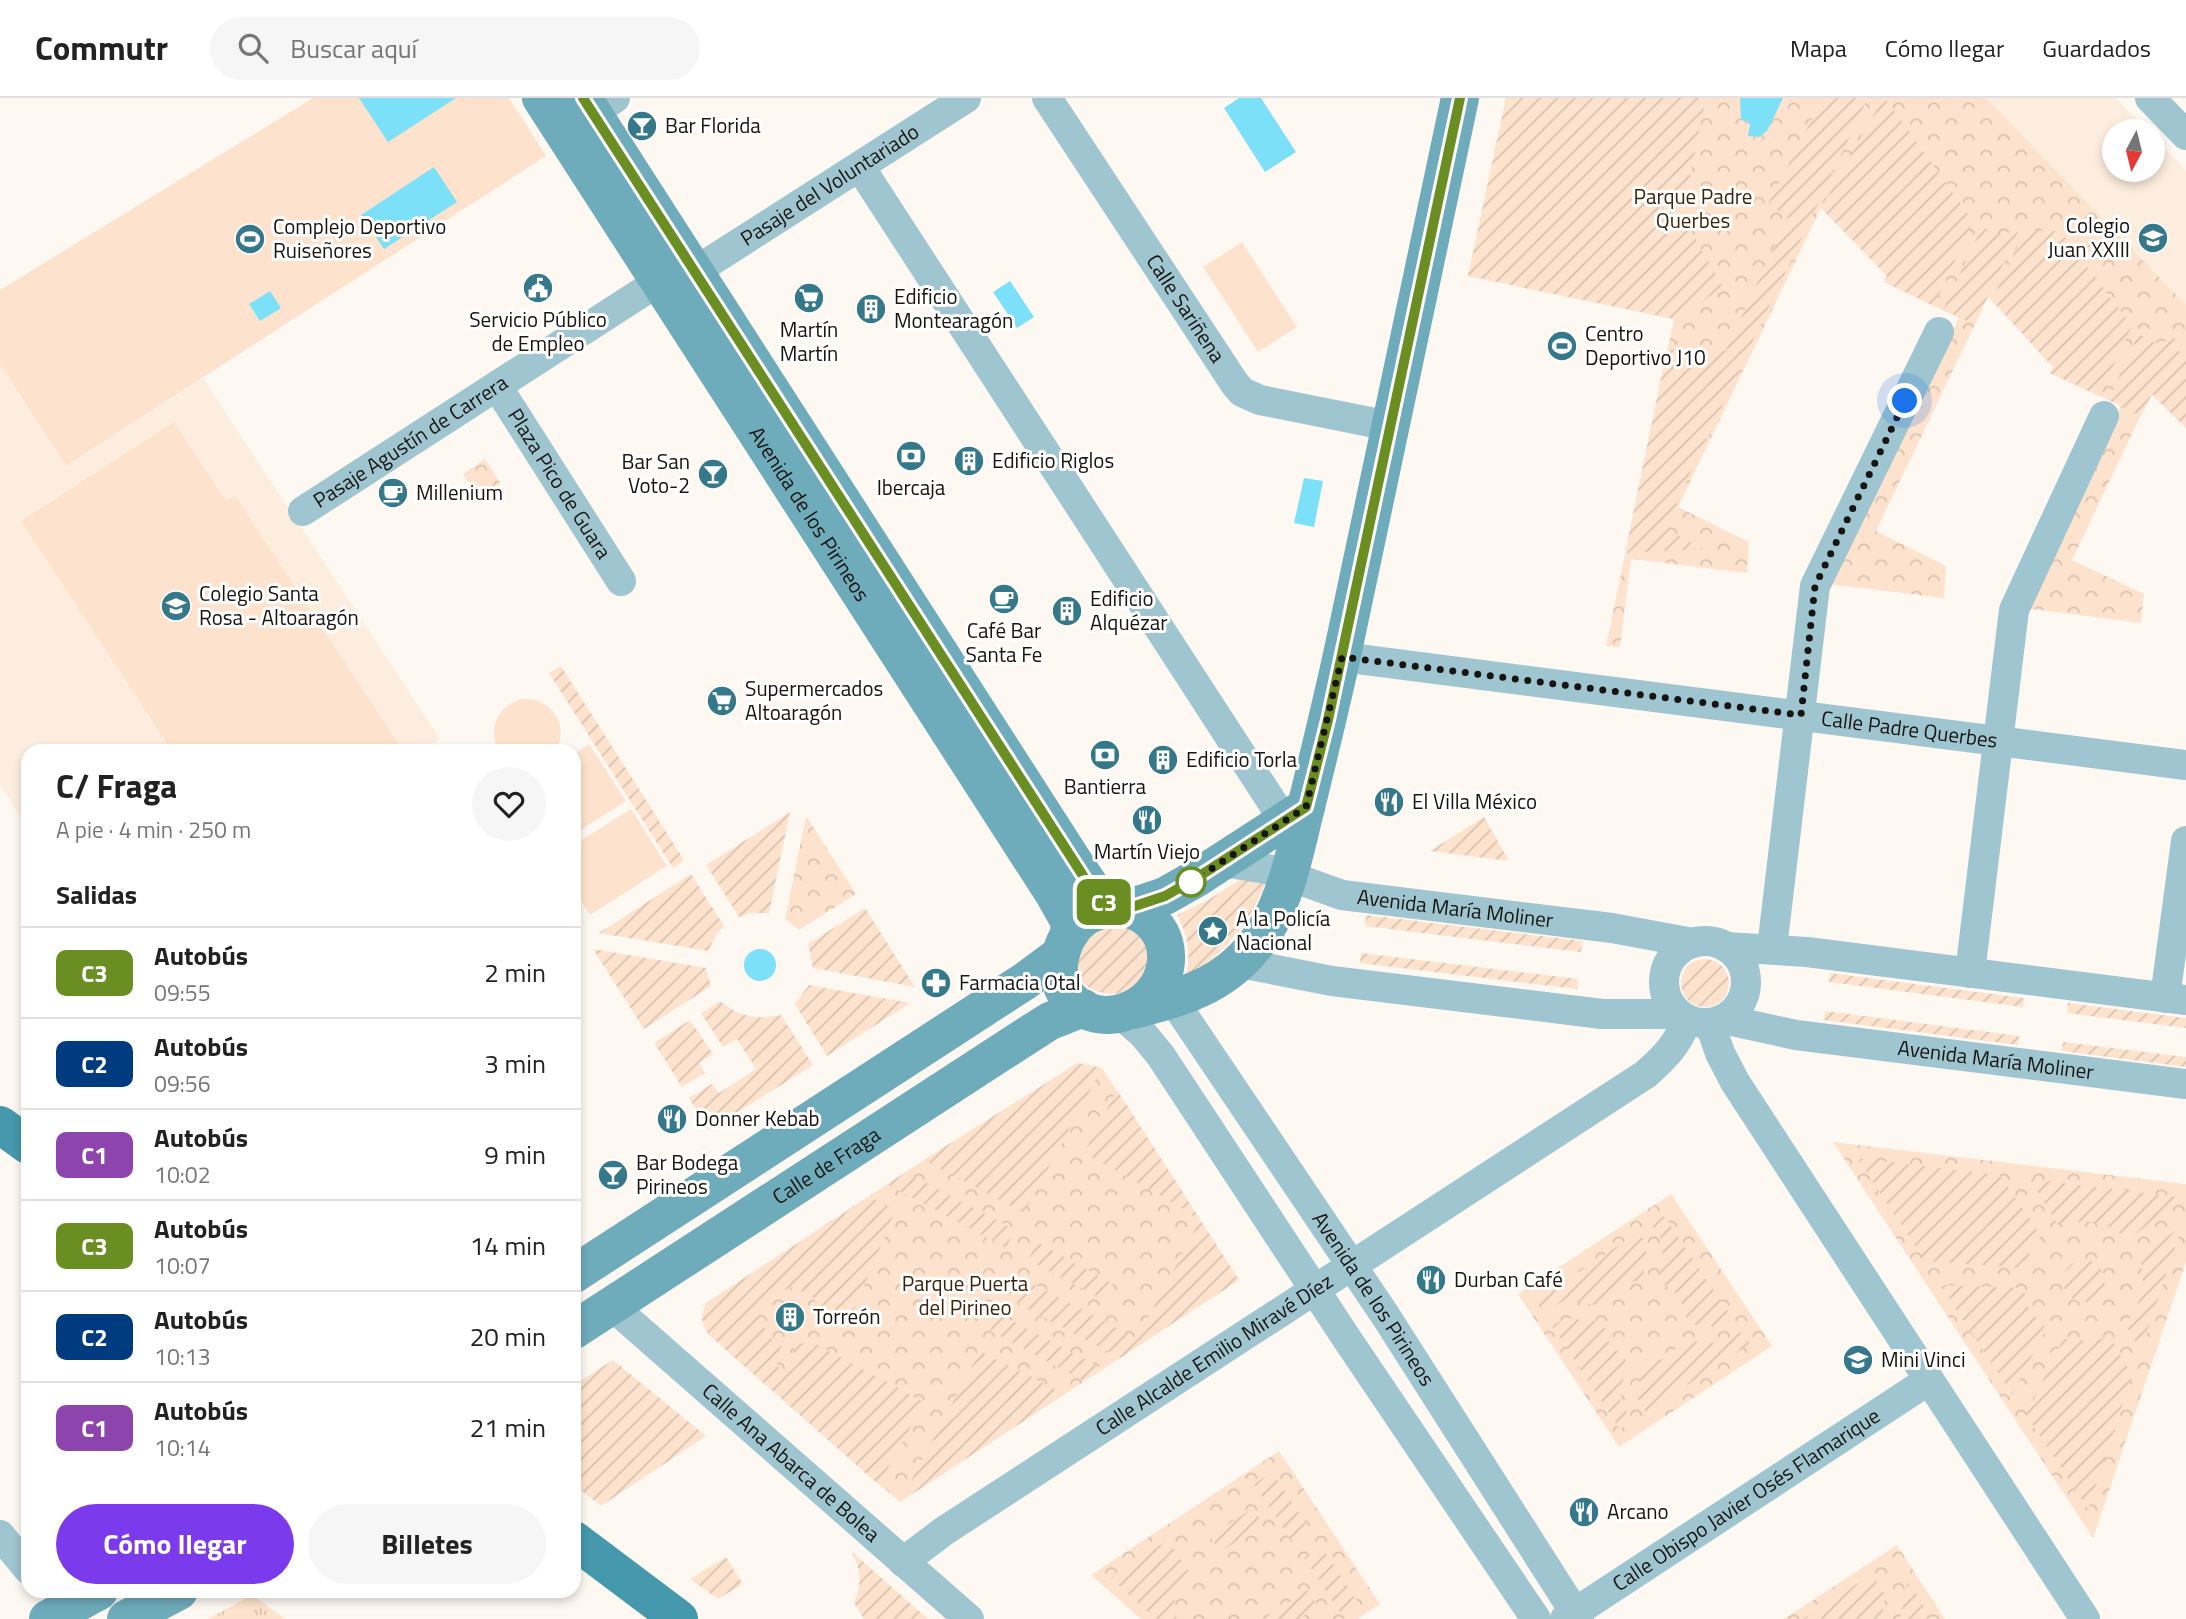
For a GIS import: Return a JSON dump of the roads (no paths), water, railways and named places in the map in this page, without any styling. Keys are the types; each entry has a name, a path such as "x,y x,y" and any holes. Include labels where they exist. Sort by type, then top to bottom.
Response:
{"main road":[{"name":"Avenida de los Pirineos","path":"541,98 676,277 1097,896 1119,908"},
{"path":"1065,944 1059,970 1062,985 1069,998 1094,1013 1126,1012 1168,990 1207,985 1240,963 1266,930 1288,876 1296,815 1342,657 1460,98"},
{"name":"Avenida de los Pirineos","path":"601,100 676,277 1054,894 1068,919 1065,944"},
{"path":"581,1269 1025,981 1065,944 1085,918 1165,896 1296,815"},
{"path":"1119,908 1145,915 1161,933 1165,948 1168,990"},
{"name":"Calle de Fraga","path":"581,1326 1031,1032 1083,1008"},
{"path":"0,1125 21,1140"},
{"path":"581,1545 679,1619"},
{"path":"48,1619 86,1598"},
{"path":"126,1619 166,1598"}],"street":[{"name":"Pasaje del Voluntariado","path":"676,277 860,167 965,98"},
{"name":"Calle Sariñena","path":"1047,98 1242,392 1261,400 1390,426"},
{"path":"860,167 1296,815"},
{"name":"Pasaje Agustín de Carrera","path":"303,511 498,386 676,277"},
{"path":"1772,948 1815,586 1939,332"},
{"name":"Plaza Pico de Guara","path":"498,386 621,581"},
{"path":"1970,973 2014,610 2104,416"},
{"name":"Calle Padre Querbes","path":"1342,657 2186,765"},
{"path":"1726,947 1772,948 2176,999 2186,841"},
{"name":"Avenida María Moliner","path":"1223,862 1256,866 1342,895 1612,928 1693,943"},
{"path":"1700,1019 1738,1006 1746,985 1742,963 1726,947 1716,942 1693,943 1674,955 1664,975 1667,998 1700,1019 1735,1082 2085,1619"},
{"name":"Avenida María Moliner","path":"1240,963 1332,981 1602,1014 1700,1019 1796,1035 2186,1084"},
{"name":"Avenida de los Pirineos","path":"1168,990 1385,1315 1573,1617"},
{"name":"Avenida de los Pirineos","path":"1126,1012 1161,1056 1536,1619"},
{"name":"Calle Alcalde Emilio Miravé Díez","path":"903,1562 944,1531 1646,1073 1665,1057 1700,1019"},
{"name":"Calle Ana Abarca de Bolea","path":"612,1306 969,1619"},
{"name":"Calle Obispo Javier Osés Flamarique","path":"1573,1617 1929,1380"},
{"path":"0,1535 21,1560"}],"water":[{"path":"359,98 456,98 388,142"},
{"path":"1239,98 1261,98 1296,152 1265,172 1224,108"},
{"path":"1740,98 1783,98 1767,131 1759,137 1748,136 1750,125 1741,120"},
{"path":"434,167 457,202 384,249 361,215"},
{"path":"1010,281 1034,317 1017,328 993,292"},
{"path":"270,291 281,308 260,321 249,304"},
{"path":"1304,478 1323,481 1314,527 1294,523"},
{"path":"760,949 771,954 776,965 771,976 760,981 749,976 744,965 749,954"}],"place":[{"name":"Bar Florida","path":"642,126"},
{"name":"Colegio Juan XXIII","path":"2153,238"},
{"name":"Complejo Deportivo Ruiseñores","path":"250,239"},
{"name":"Servicio Público de Empleo","path":"538,288"},
{"name":"Martín Martín","path":"809,298"},
{"name":"Edificio Montearagón","path":"871,309"},
{"name":"Centro Deportivo J10","path":"1562,346"},
{"name":"Ibercaja","path":"911,456"},
{"name":"Edificio Riglos","path":"969,461"},
{"name":"Bar San Voto-2","path":"713,474"},
{"name":"Millenium","path":"393,493"},
{"name":"Café Bar Santa Fe","path":"1004,599"},
{"name":"Colegio Santa Rosa - Altoaragón","path":"176,606"},
{"name":"Edificio Alquézar","path":"1067,611"},
{"name":"Supermercados Altoaragón","path":"722,701"},
{"name":"Bantierra","path":"1105,755"},
{"name":"Edificio Torla","path":"1163,760"},
{"name":"El Villa México","path":"1389,802"},
{"name":"Martín Viejo","path":"1147,820"},
{"name":"A la Policía Nacional","path":"1213,931"},
{"name":"Farmacia Otal","path":"936,983"},
{"name":"Donner Kebab","path":"672,1119"},
{"name":"Bar Bodega Pirineos","path":"613,1175"},
{"name":"Durban Café","path":"1431,1280"},
{"name":"Torreón","path":"790,1317"},
{"name":"Mini Vinci","path":"1858,1360"},
{"name":"Arcano","path":"1584,1512"}],"park label":[{"name":"Parque Padre Querbes","path":"1693,209"},
{"name":"Parque Puerta del Pirineo","path":"965,1296"}]}
